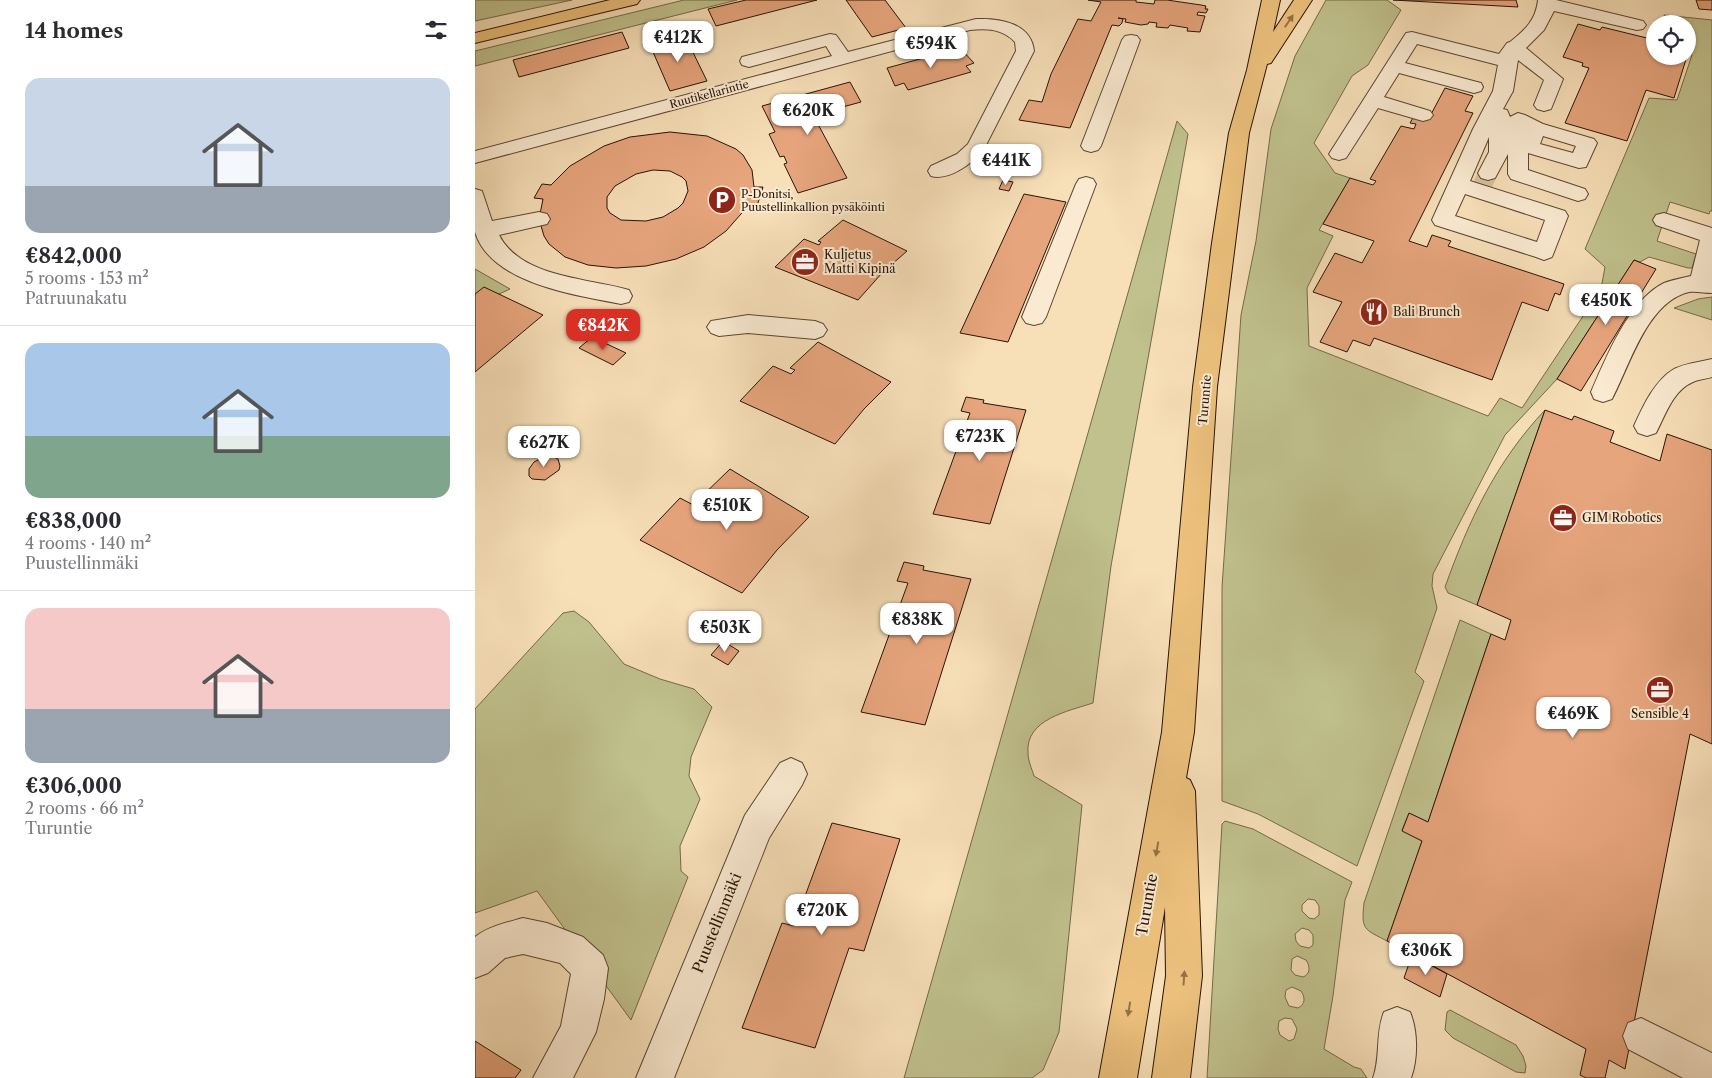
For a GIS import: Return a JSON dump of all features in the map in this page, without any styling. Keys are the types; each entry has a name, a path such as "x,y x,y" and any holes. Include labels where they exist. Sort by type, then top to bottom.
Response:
{"main road":[{"path":"475,38 631,0"},
{"name":"Turuntie","path":"1118,1078 1178,732 1208,368 1223,243 1239,133 1256,70 1271,0"},
{"name":"Turuntie","path":"1256,70 1303,0"},
{"name":"Turuntie","path":"1171,1078 1184,976 1178,732"}],"street":[{"path":"1339,154 1412,37 1503,60 1513,47 1537,29 1547,2 1637,25"},
{"name":"Ruutikellarintie","path":"475,157 969,25 987,23 1002,26 1021,37 1025,51 976,147 964,159 938,171"},
{"path":"749,61 830,39 843,58"},
{"path":"1091,146 1131,40"},
{"path":"1488,173 1499,152 1499,116 1508,61 1513,47"},
{"path":"1513,47 1554,79 1544,105"},
{"path":"1394,66 1474,87"},
{"path":"1503,91 1518,119 1517,174 1578,194"},
{"path":"1459,185 1557,216 1544,252 1443,220 1483,129 1503,91"},
{"path":"1372,100 1423,115"},
{"path":"1518,119 1536,128"},
{"path":"1034,317 1086,184"},
{"path":"475,196 481,226 508,262 527,273 544,279 621,296"},
{"path":"481,226 539,219"},
{"path":"1603,392 1631,331 1665,292 1683,284 1707,284 1702,271 1712,237 1663,220"},
{"path":"719,327 748,324 815,330"},
{"path":"1647,426 1663,395 1682,376 1712,368"},
{"name":"Puustellinmäki","path":"655,1078 757,826 791,774"},
{"path":"475,960 496,943 523,936 571,949 589,968 586,999 578,1032 552,1078"},
{"path":"1397,1025 1398,1075"},
{"path":"1641,1036 1712,1073"}],"green space":[{"path":"475,0 572,0 475,21"},
{"path":"684,0 737,0 475,66 475,51"},
{"path":"1326,0 1387,0 1401,10 1368,65 1352,76 1314,143 1335,173 1350,178 1319,230 1333,236 1307,288 1309,346 1488,416 1500,398 1522,408 1601,289 1605,267 1585,249 1649,98 1677,100 1689,65 1696,65 1696,18 1712,20 1712,211 1709,214 1670,202 1657,241 1696,254 1692,268 1649,257 1640,262 1634,260 1557,379 1505,435 1433,574 1432,586 1437,608 1415,672 1424,681 1357,866 1258,814 1222,801 1222,587 1241,315 1256,241 1271,129 1295,56"},
{"path":"1177,121 1188,134 1111,566 1093,703 1050,718 1041,724 1029,741 1028,756 1034,776 1082,805 1059,1032 1043,1070 1032,1078 904,1078"},
{"path":"475,269 510,289 486,300 475,298"},
{"path":"1712,297 1712,320 1674,308 1698,299"},
{"path":"1545,410 1477,605 1448,593 1445,587 1474,515 1512,450"},
{"path":"574,611 589,622 624,664 660,679 694,689 712,707 691,757 689,776 700,799 680,846 681,871 688,877 631,1020 537,891 475,913 475,709 563,613"},
{"path":"1460,620 1491,634 1428,822 1409,813 1402,830 1422,841 1387,941 1366,928 1363,919 1364,903"},
{"path":"1225,821 1253,829 1352,882 1345,900 1333,996 1324,1049 1354,1067 1361,1069 1367,1078 1207,1078 1222,824","holes":["1308,899 1315,900 1319,906 1319,915 1314,919 1309,918 1302,911 1302,905","1302,928 1309,930 1313,935 1313,945 1309,948 1300,946 1296,941 1295,934","1297,956 1306,960 1309,970 1306,976 1295,975 1291,970 1292,959","1292,987 1301,991 1304,1002 1298,1008 1289,1006 1285,997 1286,990","1285,1018 1292,1019 1297,1029 1294,1039 1289,1041 1280,1035 1278,1029 1279,1021"]},
{"path":"1450,1010 1516,1045 1523,1056 1526,1066 1525,1073 1516,1072 1453,1038 1445,1030 1447,1012"}],"building":[{"path":"746,0 817,0 716,26 708,9"},
{"path":"846,0 885,0 906,28 872,37"},
{"path":"1088,0 1136,0 1136,2 1154,4 1155,0 1167,0 1206,6 1205,9 1208,9 1206,13 1198,12 1197,15 1205,16 1200,32 1187,31 1188,28 1170,25 1168,28 1156,27 1157,23 1149,22 1148,24 1141,25 1125,22 1126,19 1118,18 1123,19 1122,23 1119,26 1112,25 1070,128 1019,120 1029,100 1042,102 1051,74 1078,19 1091,21 1101,2"},
{"path":"1393,0 1516,0 1518,7"},
{"path":"1696,0 1712,0 1712,10 1699,9"},
{"path":"1578,24 1600,30 1602,27 1646,38 1646,65 1684,65 1674,98 1646,90 1627,141 1565,123 1589,68 1582,66 1583,63 1563,57"},
{"path":"622,32 629,48 519,77 513,60"},
{"path":"685,36 707,81 670,91 650,45"},
{"path":"960,48 974,63 966,66 971,72 908,90 904,83 895,86 887,68"},
{"path":"850,82 861,102 813,115 847,178 798,193 784,164 787,163 784,156 780,157 769,134 775,132 762,106"},
{"path":"1445,88 1473,96 1465,111 1473,113 1409,241 1427,247 1432,235 1451,241 1448,246 1564,284 1560,295 1555,293 1548,311 1522,302 1492,380 1374,338 1370,346 1353,340 1347,352 1320,342 1342,302 1313,292 1335,253 1362,263 1374,241 1323,224 1350,178 1373,185 1376,181 1370,179 1401,126 1414,129 1416,124 1410,123 1414,116 1428,120"},
{"name":"P-Donitsi, Puustellinkallion pysäköinti","path":"670,132 707,136 736,149 743,155 752,170 754,187 763,187 757,206 748,206 726,231 704,247 676,259 646,266 616,268 588,265 565,257 549,244 544,236 539,219 543,199 534,198 542,184 551,185 570,166 604,146 630,137","holes":["653,170 670,171 686,181 688,191 683,203 678,208 663,217 646,221 621,220 610,213 607,208 607,197 615,186 636,174"]},
{"path":"1003,180 1013,182 1009,191 999,189"},
{"path":"1024,194 1066,202 1008,342 960,333"},
{"path":"843,220 907,251 882,273 858,300 775,267 804,239 819,245 821,242 818,241"},
{"path":"1634,260 1656,269 1581,391 1557,379"},
{"path":"484,287 543,315 475,372 475,294"},
{"path":"592,337 626,353 613,365 579,348"},
{"path":"818,342 891,382 864,409 835,444 740,401 773,366 791,374 795,370 790,368"},
{"path":"966,397 984,400 983,403 1026,410 990,524 933,514 970,413 961,411"},
{"path":"1545,410 1572,420 1574,416 1614,431 1610,442 1660,461 1667,434 1712,450 1712,744 1690,734 1625,1069 1609,1060 1605,1078 1586,1078 1580,1075 1586,1049 1387,941 1422,841 1402,831 1409,813 1428,822 1491,634 1505,640 1511,620 1477,605"},
{"path":"544,457 558,459 559,470 545,480 532,479 529,476 529,469 534,462"},
{"path":"730,469 809,517 777,550 742,593 640,540 680,498 699,508 703,503 698,500"},
{"path":"904,562 924,566 923,570 971,579 925,725 861,712 908,583 897,581"},
{"path":"723,641 739,651 728,665 711,655"},
{"path":"832,823 900,839 864,951 849,948 815,1048 742,1028 782,923 794,926"},
{"path":"1412,955 1447,974 1440,997 1404,978"},
{"path":"475,1041 521,1070 515,1078 475,1078"}],"tunnel":[{"path":"1482,186 1488,173"}],"place":[{"name":"P-Donitsi, Puustellinkallion pysäköinti","path":"722,200"},
{"name":"Kuljetus Matti Kipinä","path":"805,262"},
{"name":"Bali Brunch","path":"1374,312"},
{"name":"GIM Robotics","path":"1563,518"},
{"name":"Sensible 4","path":"1660,690"}]}
